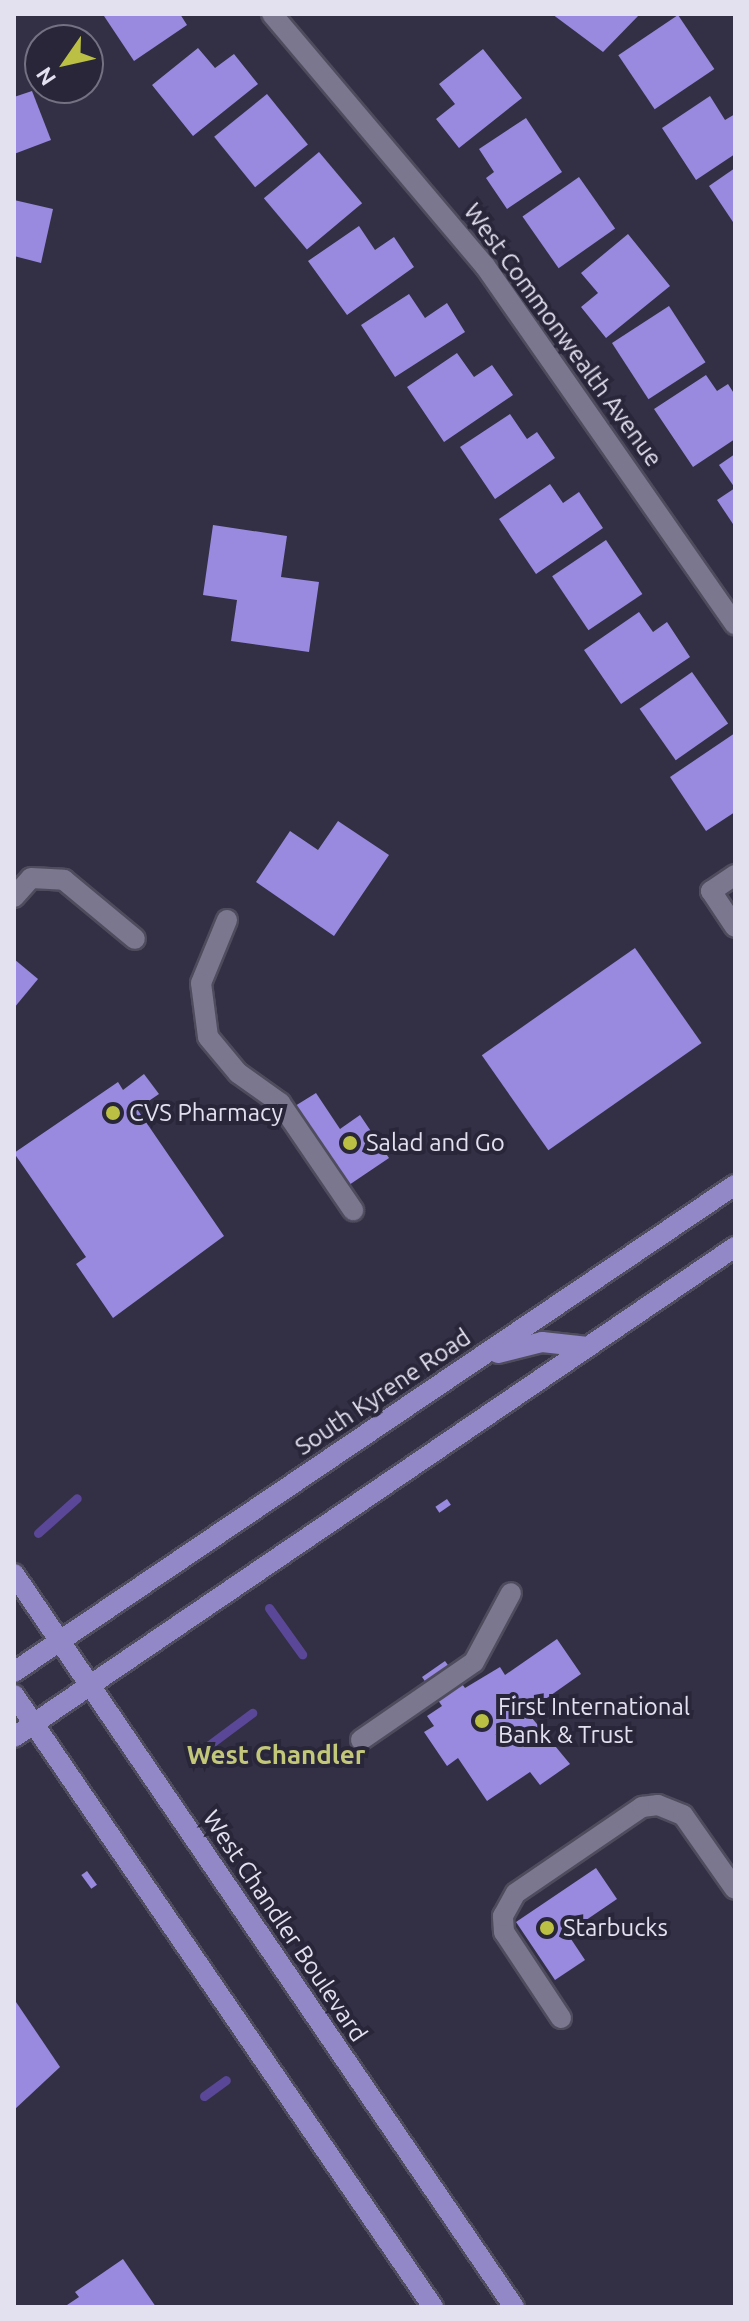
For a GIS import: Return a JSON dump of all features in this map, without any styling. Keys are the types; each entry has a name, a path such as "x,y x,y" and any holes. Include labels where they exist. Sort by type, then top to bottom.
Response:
{"main road":[{"name":"South Kyrene Road","path":"14,1672 735,1185"},
{"path":"14,1737 735,1247"},
{"path":"476,1361 542,1342 588,1347"},
{"name":"West Chandler Boulevard","path":"14,1574 514,2307"},
{"path":"14,1695 433,2307"}],"street":[{"name":"West Commonwealth Avenue","path":"272,14 485,266 735,625"},
{"path":"735,875 711,891 735,927"},
{"path":"14,897 31,878 64,880 135,939"},
{"path":"227,920 201,983 208,1037 238,1073 280,1103 353,1210"},
{"path":"361,1740 474,1662 511,1593"},
{"path":"561,2018 504,1932 503,1916 516,1893 642,1807 658,1805 683,1815 735,1889"}],"building":[{"path":"180,14 187,25 134,61 104,16"},
{"path":"552,14 640,14 603,52"},
{"path":"678,15 714,69 655,109 618,55"},
{"path":"198,48 215,68 234,54 258,84 193,136 152,85"},
{"path":"483,49 522,98 459,148 436,119 455,104 439,84"},
{"path":"24,94 24,104 37,104 51,140 14,154 14,97"},
{"path":"267,94 308,145 255,187 214,137"},
{"path":"710,96 725,120 735,114 735,154 696,180 662,128"},
{"path":"526,118 562,172 507,209 486,178 494,172 479,149"},
{"path":"319,152 362,203 307,250 264,198"},
{"path":"735,168 735,225 709,186"},
{"path":"579,177 615,229 559,268 522,217"},
{"path":"14,200 53,209 41,263 14,256"},
{"path":"359,226 375,250 394,237 414,267 347,315 308,261"},
{"path":"628,234 670,286 606,338 581,307 598,293 581,273"},
{"path":"409,294 425,318 447,303 465,332 395,377 361,325"},
{"path":"669,306 705,362 648,399 612,343"},
{"path":"457,353 474,377 492,365 513,395 444,442 407,387"},
{"path":"706,375 717,391 728,384 735,395 735,439 693,467 654,409"},
{"path":"510,414 527,439 537,432 555,458 495,499 460,447"},
{"path":"735,454 735,488 719,465"},
{"path":"550,484 563,503 579,492 603,528 536,574 499,519"},
{"path":"735,488 735,527 717,500"},
{"path":"213,525 287,536 281,577 319,582 309,652 231,641 237,600 203,595"},
{"path":"606,540 642,594 588,630 552,576"},
{"path":"639,612 653,632 667,622 690,657 621,704 584,650"},
{"path":"692,672 728,724 676,760 640,709"},
{"path":"735,733 735,812 706,831 670,777"},
{"path":"338,821 389,855 334,936 256,882 290,831 318,850"},
{"path":"635,948 702,1043 548,1150 482,1055"},
{"path":"14,959 38,979 14,1008"},
{"name":"CVS Pharmacy","path":"144,1074 159,1094 137,1109 224,1236 113,1318 76,1264 86,1257 14,1153 118,1082 123,1090"},
{"name":"Salad and Go","path":"316,1093 340,1129 360,1115 389,1158 349,1185 295,1106"},
{"path":"447,1499 451,1505 439,1513 435,1507"},
{"name":"First International Bank & Trust","path":"557,1639 581,1674 527,1712 570,1764 540,1785 530,1772 487,1801 458,1758 447,1766 424,1732 434,1726 427,1716 442,1706 422,1677 445,1661 465,1688 500,1667 505,1675"},
{"name":"Starbucks","path":"596,1868 617,1899 567,1933 585,1960 555,1980 516,1922"},
{"path":"87,1871 97,1885 91,1889 81,1875"},
{"path":"14,1999 60,2067 14,2110"},
{"path":"123,2259 156,2307 64,2307 79,2297 75,2292"}],"waterway":[{"path":"38,1533 77,1498"},
{"path":"269,1608 302,1654"},
{"path":"205,1748 252,1713"},
{"path":"204,2096 226,2080"}],"place":[{"name":"CVS Pharmacy","path":"113,1113"},
{"name":"Salad and Go","path":"350,1143"},
{"name":"First International Bank & Trust","path":"482,1721"},
{"name":"Starbucks","path":"547,1928"}],"district":[{"name":"West Chandler","path":"276,1755"}]}
